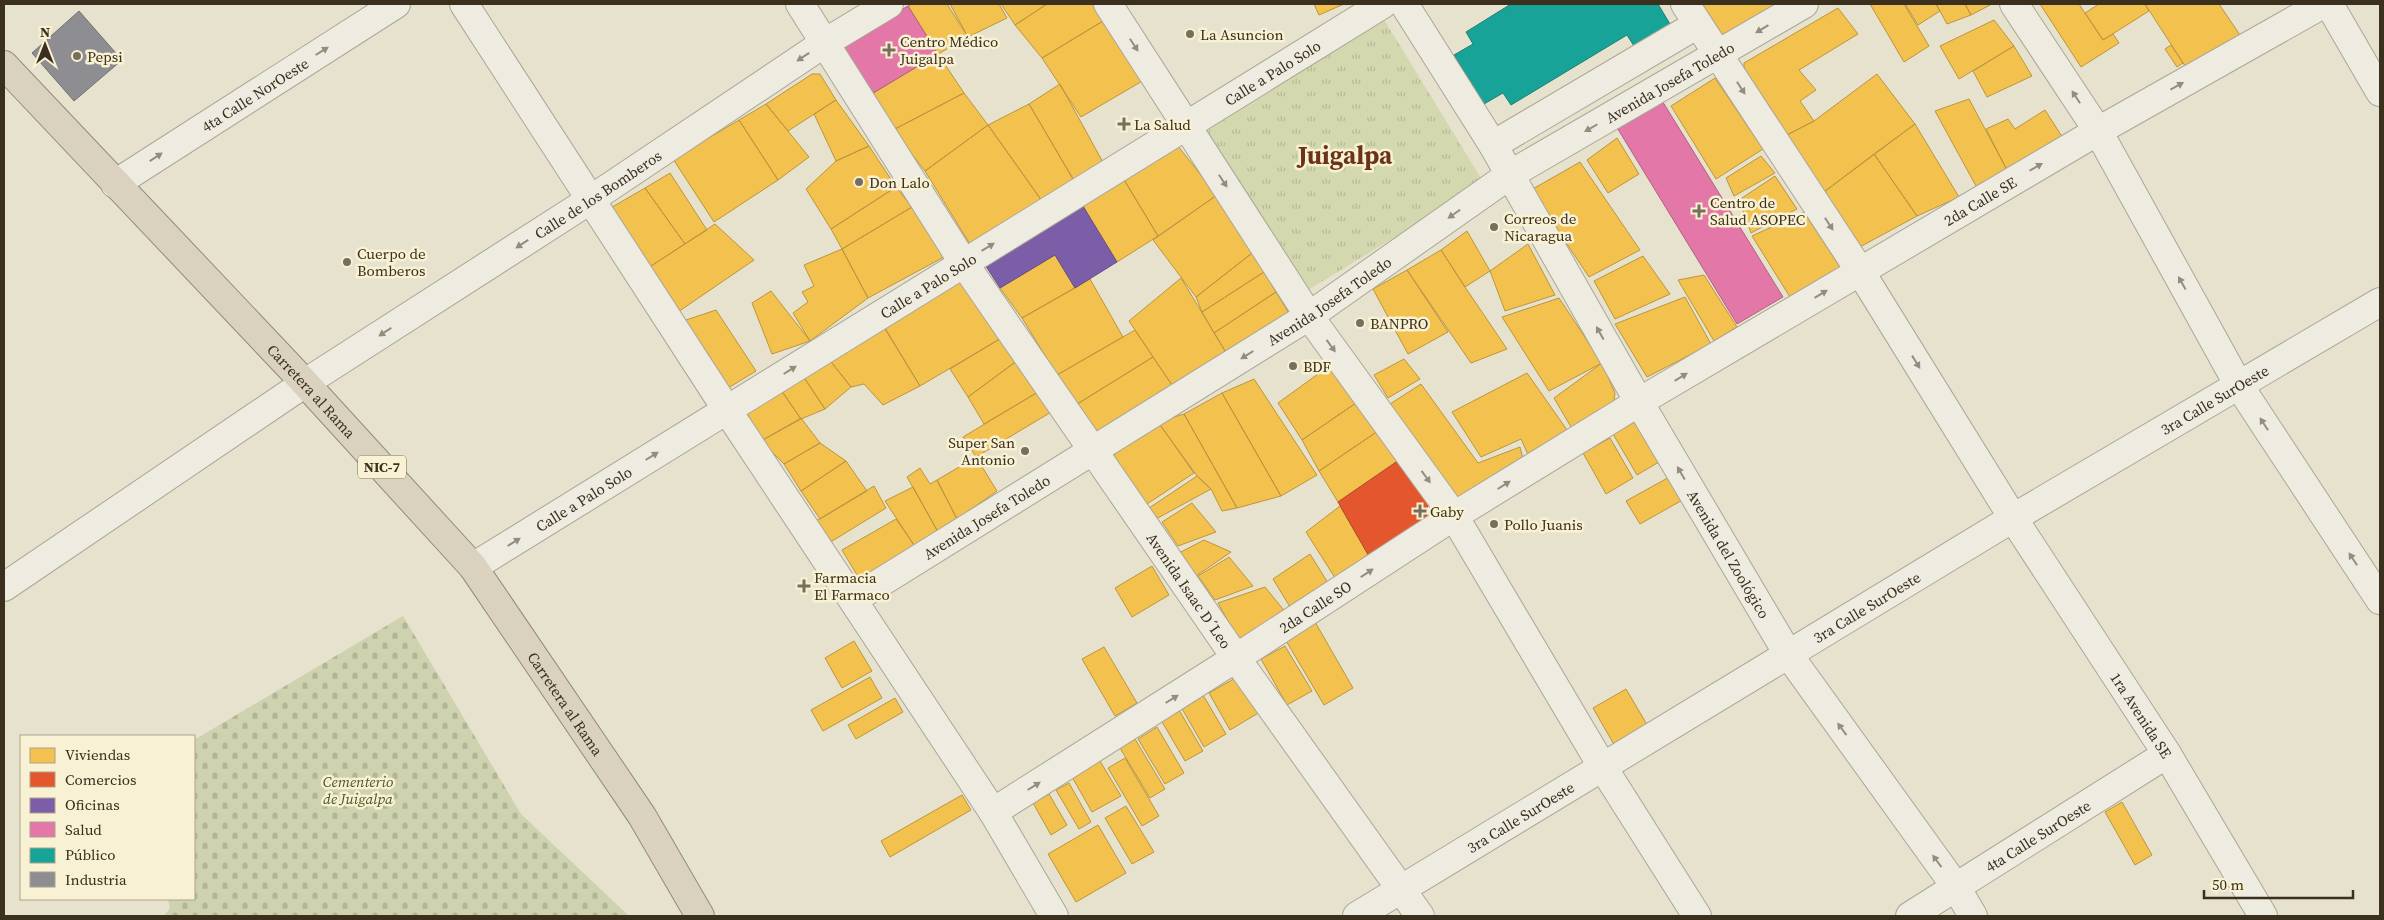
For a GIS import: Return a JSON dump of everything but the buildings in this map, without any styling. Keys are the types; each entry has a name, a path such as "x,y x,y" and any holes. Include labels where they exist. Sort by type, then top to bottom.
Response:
{"highway":[{"name":"Carretera al Rama","path":"7,76 115,184 306,383 473,568 642,816 700,916"}],"street":[{"name":"4ta Calle NorOeste","path":"115,184 396,4"},
{"path":"464,4 727,410 854,599 993,812 1043,912"},
{"name":"Avenida Isaac D´Leo","path":"800,4 826,42 963,262 1236,658 1420,916"},
{"name":"Calle de los Bomberos","path":"4,587 306,383 590,200 826,42 889,4"},
{"path":"1108,4 1309,316 1454,516 1602,766 1697,916"},
{"name":"Calle a Palo Solo","path":"473,568 963,262 1383,4"},
{"name":"Avenida del Zoológico","path":"1404,4 1511,174 1639,402 1788,654 1956,887 1973,916"},
{"name":"Avenida Josefa Toledo","path":"854,599 1309,316 1511,174 1804,4"},
{"path":"2014,4 2098,131 2238,384 2380,600"},
{"name":"2da Calle SE","path":"1639,402 2098,131 2323,4"},
{"path":"2329,4 2380,92"},
{"path":"1493,145 1691,14"},
{"name":"1ra Avenida SE","path":"1691,14 1860,271 2013,518 2167,754 2263,916"},
{"name":"3ra Calle SurOeste","path":"1357,916 2013,518 2380,302"},
{"name":"2da Calle SO","path":"993,812 1236,658 1454,516 1639,402"},
{"name":"4ta Calle SurOeste","path":"1910,916 2167,754"}],"green space":[{"path":"1380,13 1484,183 1303,293 1199,123"},
{"name":"Cementerio de Juigalpa","path":"403,616 521,814 629,916 164,916 170,908 168,900 195,900 195,739"}],"place":[{"name":"La Asuncion","path":"1190,34"},
{"name":"Centro Médico Juigalpa","path":"889,50"},
{"name":"Pepsi","path":"77,56"},
{"name":"La Salud","path":"1124,124"},
{"name":"Don Lalo","path":"859,182"},
{"name":"Centro de Salud ASOPEC","path":"1699,211"},
{"name":"Correos de Nicaragua","path":"1494,227"},
{"name":"Cuerpo de Bomberos","path":"347,262"},
{"name":"BANPRO","path":"1360,323"},
{"name":"BDF","path":"1293,366"},
{"name":"Super San Antonio","path":"1025,451"},
{"name":"Gaby","path":"1420,511"},
{"name":"Pollo Juanis","path":"1494,524"},
{"name":"Farmacia El Farmaco","path":"804,586"}],"district":[{"name":"Juigalpa","path":"1345,155"}]}
